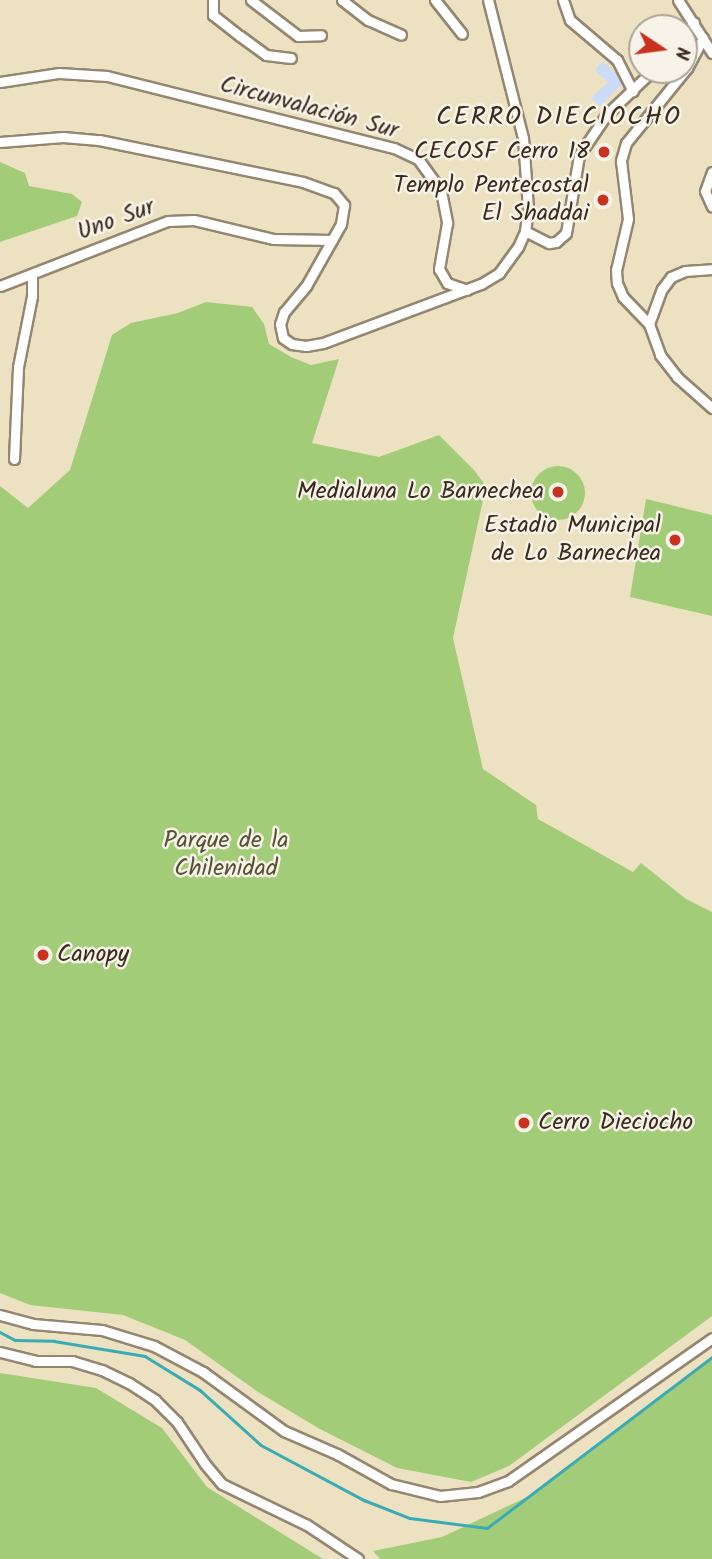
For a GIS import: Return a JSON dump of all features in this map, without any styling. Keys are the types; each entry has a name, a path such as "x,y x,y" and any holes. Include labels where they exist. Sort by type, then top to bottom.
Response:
{"street":[{"path":"213,0 213,15 240,36 266,55 291,58"},
{"path":"251,0 298,36 321,35"},
{"path":"342,0 368,20 401,35"},
{"path":"435,0 462,34"},
{"path":"0,142 63,137 92,139 325,188 342,199 344,205 341,224 302,292 282,316 280,332 292,344 306,346 323,343 468,290 499,273 514,255 525,231 528,209 522,129 488,0"},
{"path":"563,0 570,20 617,60 633,91"},
{"path":"708,39 712,53"},
{"path":"708,39 626,143 621,161 628,219 616,270 617,283 623,297 649,324 660,355 677,377 712,408"},
{"name":"Circunvalación Sur","path":"0,82 59,73 107,76 394,148 418,159 441,191 447,223 439,269 447,283 468,290"},
{"path":"525,231 549,243 556,242 566,233 579,155 607,114 640,84"},
{"path":"712,172 705,191 706,200 712,207"},
{"name":"Uno Sur","path":"0,286 168,221 194,220 274,239 332,240"},
{"path":"649,324 662,289 671,277 685,271 712,269"},
{"path":"14,459 18,367 33,296 32,274"},
{"path":"0,1315 33,1324 102,1330 154,1346 203,1372 284,1431 337,1454 391,1485 440,1496 478,1492 508,1481 712,1338"},
{"path":"0,1352 24,1359 79,1363 129,1383 177,1422 222,1484 307,1525 358,1559"}],"shaded area":[{"path":"603,61 624,82 600,106 591,98 608,82 595,70"}],"green space":[{"path":"0,162 25,173 29,186 72,194 82,202 77,216 0,242"},
{"name":"Parque de la Chilenidad","path":"206,302 252,307 264,324 269,344 291,357 311,365 339,359 312,443 379,457 439,435 474,470 486,486 453,638 483,769 536,805 538,819 633,872 641,863 686,899 712,912 712,1316 509,1466 471,1482 397,1468 318,1428 258,1392 185,1340 123,1315 30,1305 0,1293 0,486 28,508 70,470 112,335 131,323 178,313"},
{"name":"Medialuna Lo Barnechea","path":"563,466 573,470 581,478 585,493 581,508 573,516 553,520 543,516 535,508 531,488 535,478 543,470"},
{"name":"Estadio Municipal de Lo Barnechea","path":"646,499 712,515 712,616 630,597"},
{"path":"712,1358 712,1559 380,1559 373,1551 442,1537 527,1497"},
{"path":"0,1373 96,1388 162,1428 207,1487 323,1559 0,1559"}],"waterway":[{"path":"0,1332 15,1340 54,1341 145,1356 200,1390 261,1445 364,1500 410,1518 487,1528 712,1357"}],"place":[{"name":"CECOSF Cerro 18","path":"604,152"},
{"name":"Templo Pentecostal El Shaddai","path":"603,200"},
{"name":"Medialuna Lo Barnechea","path":"558,492"},
{"name":"Estadio Municipal de Lo Barnechea","path":"675,540"},
{"name":"Canopy","path":"43,955"},
{"name":"Cerro Dieciocho","path":"524,1123"}],"district":[{"name":"CERRO DIECIOCHO","path":"559,118"}]}
